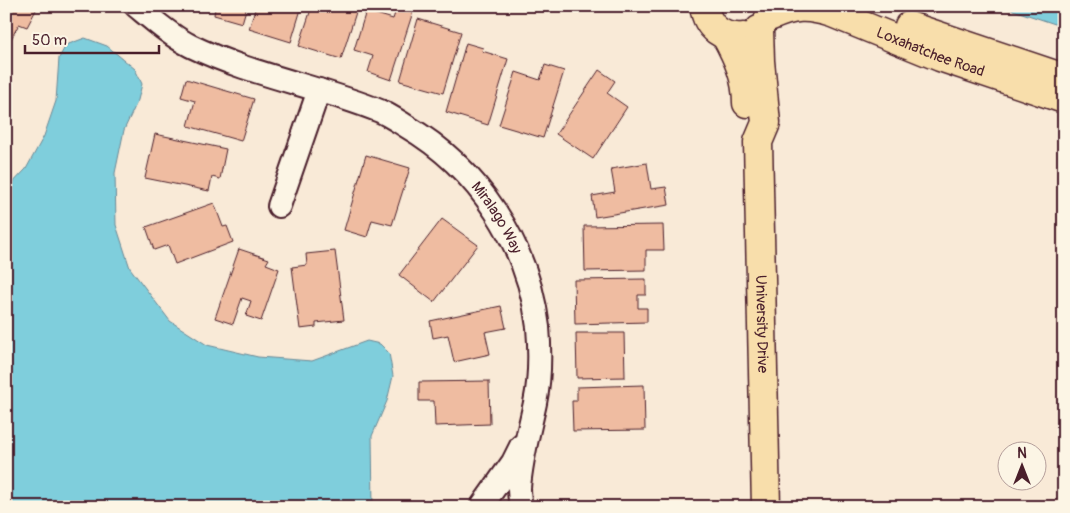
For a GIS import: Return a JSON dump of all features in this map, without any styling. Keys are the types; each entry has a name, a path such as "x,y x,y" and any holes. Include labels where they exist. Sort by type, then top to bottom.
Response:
{"main road":[{"name":"Loxahatchee Road","path":"851,6 1064,78"},
{"name":"Loxahatchee Road","path":"726,36 745,37 766,18 789,8 818,8 940,57 1064,99"},
{"path":"702,10 711,25 718,32 726,36"},
{"name":"University Drive","path":"766,18 760,61 766,123 758,142 766,507"},
{"name":"University Drive","path":"726,36 737,56 745,80 748,125 758,142"}],"street":[{"name":"Miralago Way","path":"136,6 160,26 189,45 224,60 382,112 420,134 444,152 467,174 485,196 504,226 520,258 531,292 538,328 539,362 535,400 519,489 521,507"},
{"path":"279,206 319,90"},
{"name":"Miralago Way","path":"481,507 513,462 528,432"}],"water":[{"path":"1001,6 1064,6 1064,27"},
{"path":"85,38 107,46 135,69 142,84 138,100 124,130 115,173 116,225 130,268 170,321 207,345 258,357 312,361 367,341 380,344 389,353 393,376 387,401 372,436 373,507 6,507 6,190 26,169 44,136 56,101 59,58 66,45"}],"building":[{"path":"6,6 38,6 27,27 19,24 11,39 6,37"},
{"path":"208,6 247,6 242,23 214,15 215,8"},
{"path":"256,6 302,6 291,42 249,29"},
{"path":"312,6 358,6 341,59 299,46"},
{"path":"397,7 413,12 391,80 368,72 373,56 354,50 366,11 393,19"},
{"path":"418,19 461,32 443,93 400,81"},
{"path":"466,43 483,48 482,51 508,59 488,125 446,112"},
{"path":"545,65 564,71 543,138 499,125 516,72 540,80"},
{"path":"599,70 615,81 607,93 627,107 593,159 556,134"},
{"path":"186,79 254,99 241,141 188,126 195,101 181,97"},
{"path":"155,134 226,149 220,179 212,177 209,191 145,178"},
{"path":"366,155 410,168 392,225 372,220 367,237 344,230"},
{"path":"647,163 651,189 666,187 669,205 595,217 592,196 615,192 611,169"},
{"path":"214,203 223,227 227,226 233,242 175,264 168,245 154,250 146,227"},
{"path":"442,219 478,245 434,302 399,275"},
{"path":"663,225 664,250 646,250 646,270 585,271 584,226"},
{"path":"239,249 269,259 266,264 279,269 261,321 246,316 251,301 242,298 233,324 215,318"},
{"path":"335,251 344,320 316,323 316,327 300,329 292,267 307,265 306,254"},
{"path":"646,279 646,295 638,295 638,308 647,308 647,322 575,324 574,280"},
{"path":"501,306 506,328 485,332 490,354 454,362 448,335 433,338 430,321"},
{"path":"576,333 624,333 625,377 577,378"},
{"path":"489,381 490,424 435,426 434,401 419,401 419,382"},
{"path":"644,385 645,430 573,431 572,401 577,401 577,387"}]}
